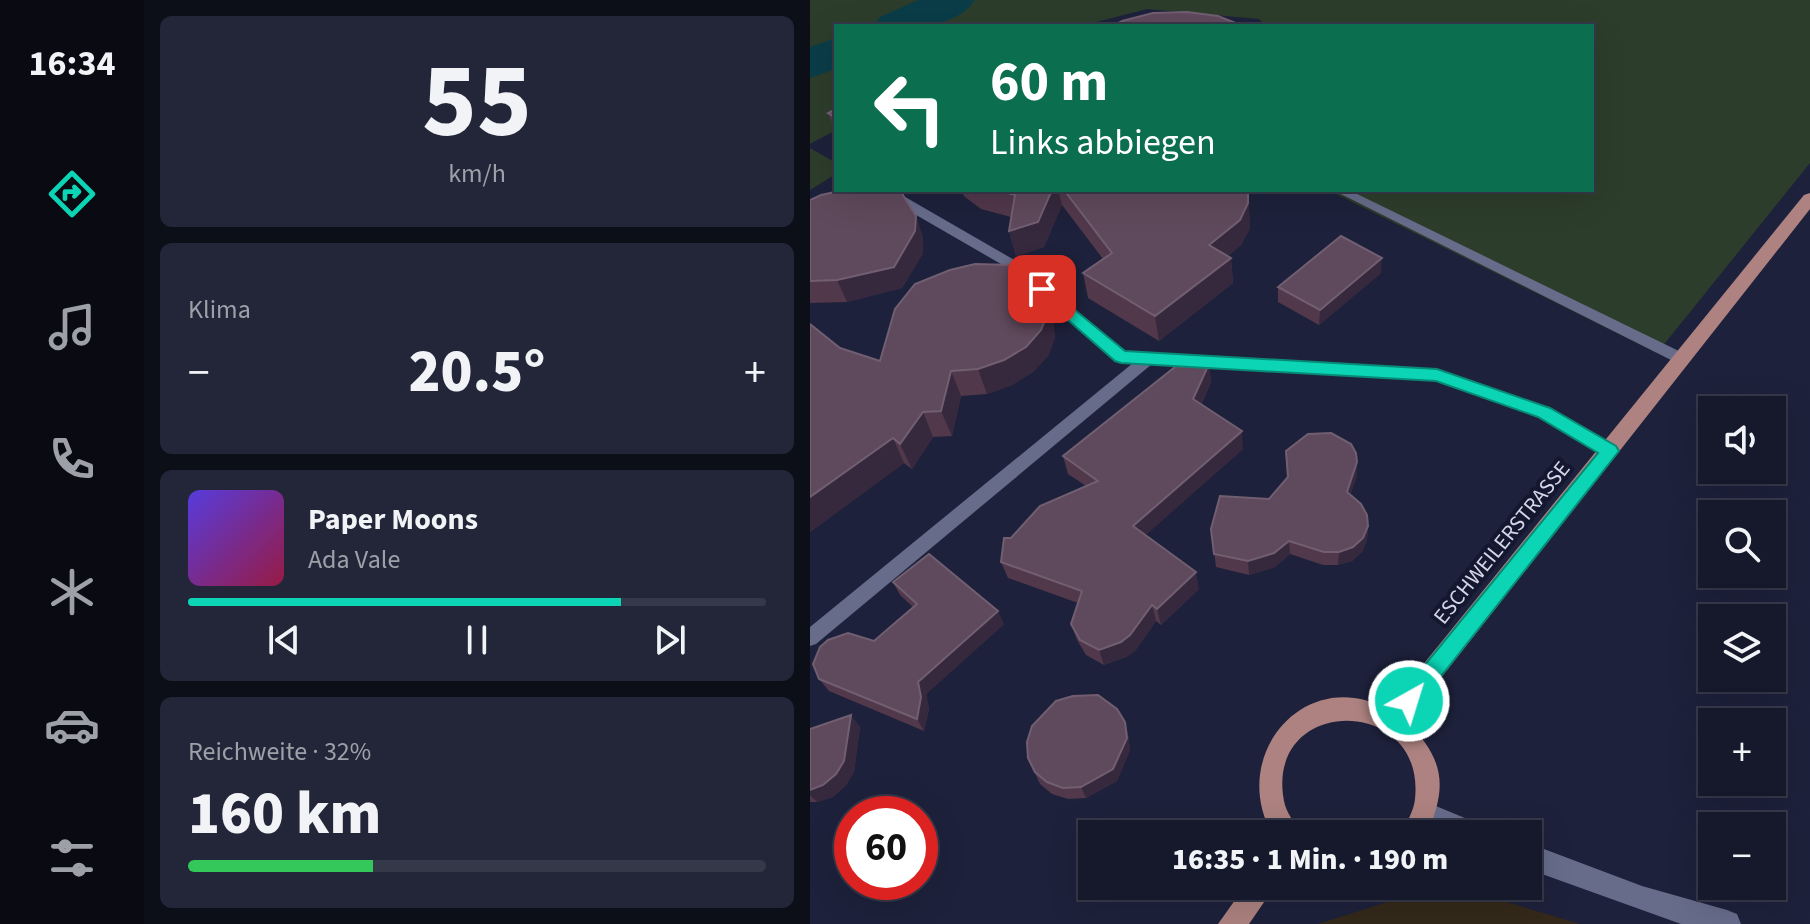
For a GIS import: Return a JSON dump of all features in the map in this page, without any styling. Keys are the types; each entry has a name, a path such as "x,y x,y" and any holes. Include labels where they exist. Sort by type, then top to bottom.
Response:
{"main road":[{"name":"ESCHWEILERSTRASSE","path":"1392,721 1810,198"},
{"path":"1279,820 1269,793 1271,767 1281,745 1297,726 1319,714 1344,708 1369,711 1392,721 1409,735 1429,773 1430,795 1421,820"},
{"path":"1232,924 1251,900"}],"street":[{"path":"1542,861 1642,899 1727,924"}],"lane":[{"path":"1343,192 1682,359"},
{"path":"868,201 895,197 1018,268 1121,357 1437,375 1544,413 1610,451"},
{"path":"810,638 1148,359"}],"shaded area":[{"path":"1394,900 1500,900 1580,924 1318,924"}],"green space":[{"path":"810,0 1810,0 1810,163 1657,353 1332,192 1594,192 1594,24 1264,24 1259,19 1147,9 1089,24 834,24 834,131 810,144"},
{"path":"810,148 834,162 834,175 810,190"}],"building":[{"path":"1187,12 1218,16 1238,24 1117,24 1153,13"},
{"path":"835,192 901,192 916,216 915,231 894,267 837,280 810,281 810,200"},
{"path":"1004,192 1051,192 1038,222 1009,231 1015,195"},
{"path":"1066,192 1248,192 1248,203 1240,220 1209,245 1231,258 1155,316 1083,273 1112,253"},
{"path":"1341,236 1382,258 1320,310 1278,287"},
{"path":"975,264 1012,265 1046,287 1048,313 1041,330 1026,347 1004,360 978,369 951,371 941,411 923,412 900,444 893,438 810,497 810,324 840,348 880,361 895,309 915,284"},
{"path":"1180,363 1209,364 1193,399 1242,431 1133,526 1196,572 1157,609 1152,605 1130,635 1099,650 1080,640 1071,624 1082,591 1001,562 1004,538 1011,538 1040,506 1098,481 1063,456"},
{"path":"1331,433 1351,444 1356,453 1357,462 1347,492 1361,504 1367,515 1368,526 1363,538 1353,547 1339,552 1324,552 1289,541 1274,553 1248,561 1214,554 1211,529 1220,496 1269,499 1288,477 1286,451 1308,434"},
{"path":"929,554 998,611 918,682 921,697 917,719 819,679 813,664 820,647 828,640 848,633 874,641 917,604 893,582"},
{"path":"1098,695 1117,709 1125,722 1127,738 1113,769 1081,787 1063,788 1047,782 1035,772 1028,758 1027,742 1032,726 1056,701 1073,696"},
{"path":"851,715 844,761 836,774 823,785 810,790 810,729"}],"waterway":[{"path":"900,24 954,0"},
{"path":"810,64 834,53"}],"route":[{"path":"1042,289 1121,357 1289,369 1437,375 1544,413 1610,451 1409,701"}]}
